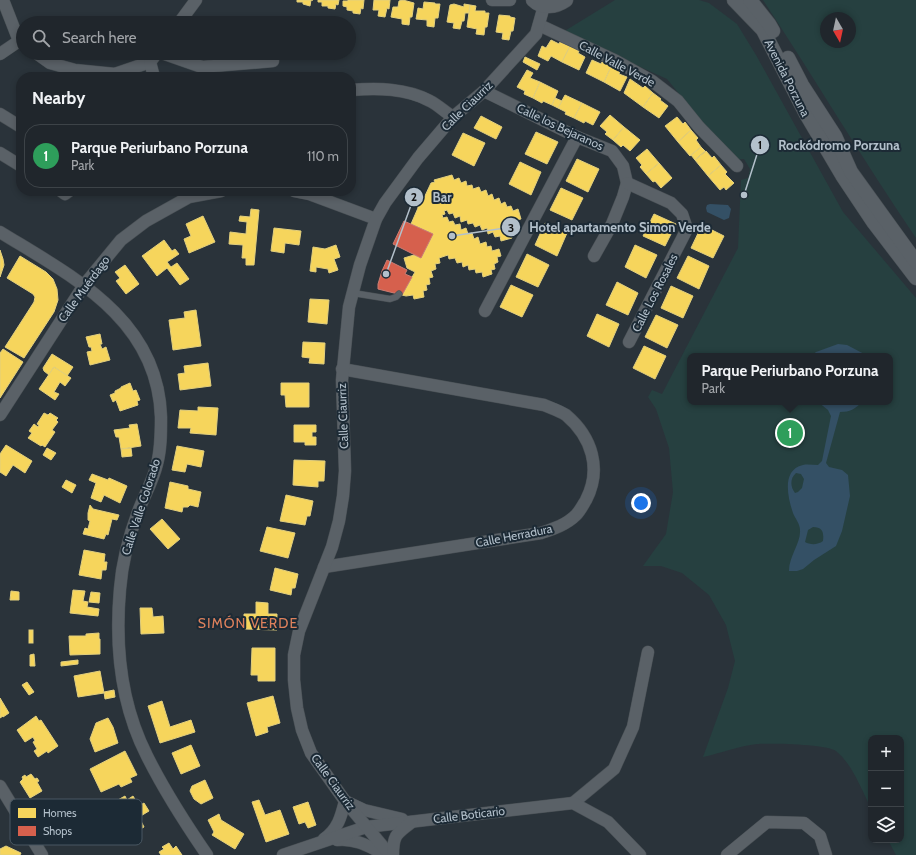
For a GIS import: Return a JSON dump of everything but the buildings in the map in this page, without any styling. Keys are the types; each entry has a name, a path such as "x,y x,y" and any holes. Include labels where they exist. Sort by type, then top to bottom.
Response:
{"street":[{"path":"3,0 16,30"},
{"path":"184,16 196,0"},
{"path":"492,0 510,0"},
{"path":"538,3 553,6 566,0"},
{"name":"Avenida Porzuna","path":"734,0 763,30 806,114 842,175 874,223 916,278"},
{"name":"Avenida Porzuna","path":"750,0 769,24 802,84 835,136 851,172 916,262"},
{"name":"Calle Ciaurriz","path":"390,855 345,801 311,753 302,730 297,708 294,680 294,655 299,631 324,567 337,528 343,496 345,471 341,394 346,324 360,265 376,219 385,203 418,158 453,117 484,91 536,34 538,25 538,3"},
{"name":"Calle Valle Verde","path":"538,25 616,61 652,81 678,101 699,127 737,166"},
{"path":"0,54 16,45"},
{"path":"46,60 50,63 75,70 95,72"},
{"path":"120,72 149,60"},
{"path":"154,60 154,72"},
{"path":"182,60 202,67 273,61"},
{"path":"356,90 401,90 430,100 453,117"},
{"name":"Calle los Bejaranos","path":"484,91 577,136 612,151 623,166 628,183"},
{"path":"0,114 16,124"},
{"path":"485,311 577,136"},
{"path":"0,153 16,163"},
{"path":"594,256 612,224 628,183"},
{"name":"Calle Los Rosales","path":"628,183 671,203 682,214 687,229 629,342"},
{"name":"Calle Muérdago","path":"0,415 84,285 121,240 146,221 186,196"},
{"path":"315,196 376,219"},
{"name":"Calle Valle Colorado","path":"0,232 84,285 106,303 123,321 133,335 148,360 153,372 158,393 161,428 157,464 151,484 139,510 123,565 118,628 121,671 126,697 135,727 146,754 174,806 207,855"},
{"name":"Calle Herradura","path":"324,567 541,533 559,527 576,515 589,493 594,477 593,458 588,444 580,430 565,414 544,405 342,369"},
{"path":"640,855 608,822 574,803 614,769 632,727 648,652"},
{"path":"0,786 10,802"},
{"path":"320,842 333,833 341,816 345,801 364,810 413,822"},
{"name":"Calle Boticario","path":"283,855 366,827 574,803"},
{"path":"393,855 393,841 398,832 413,822"},
{"path":"727,855 767,822 804,823 820,836 826,855"},
{"path":"320,842 346,839 362,843 386,855"},
{"path":"36,845 42,855"}],"lane":[{"path":"353,293 390,299 399,294"}],"green space":[{"path":"615,0 699,0 709,3 737,24 756,55 843,212 916,298 916,855 896,855 890,843 904,843 904,735 868,735 868,802 852,770 836,751 831,749 798,744 757,744 703,757 728,688 735,661 726,625 709,595 682,573 661,566 643,566 666,534 673,492 669,448 656,409 648,397 652,390 662,394 738,248 741,180 748,178 750,169 744,159 733,160 667,79 563,32"},
{"path":"763,0 916,0 916,238"}],"water":[{"path":"707,205 728,205 731,209 729,218 724,220 707,212"},
{"path":"838,344 847,345 862,353 815,353"},
{"path":"822,405 859,405 852,410 840,412 826,463 829,467 842,470 848,475 850,496 842,531 836,546 803,569 789,571 791,560 799,540 800,528 789,500 789,478 791,472 796,468 805,465 818,465 822,461 831,416 828,410","holes":["796,473 801,474 804,479 802,488 795,493 791,483","816,527 821,529 823,541 814,544 805,542 808,530"]}],"place":[{"name":"Rockódromo Porzuna","path":"744,195"},
{"name":"Hotel apartamento Simon Verde","path":"452,236"},
{"name":"Bar","path":"386,274"},
{"name":"Parque Periurbano Porzuna","path":"790,433"}],"district":[{"name":"SIMÓN VERDE","path":"248,623"}]}
